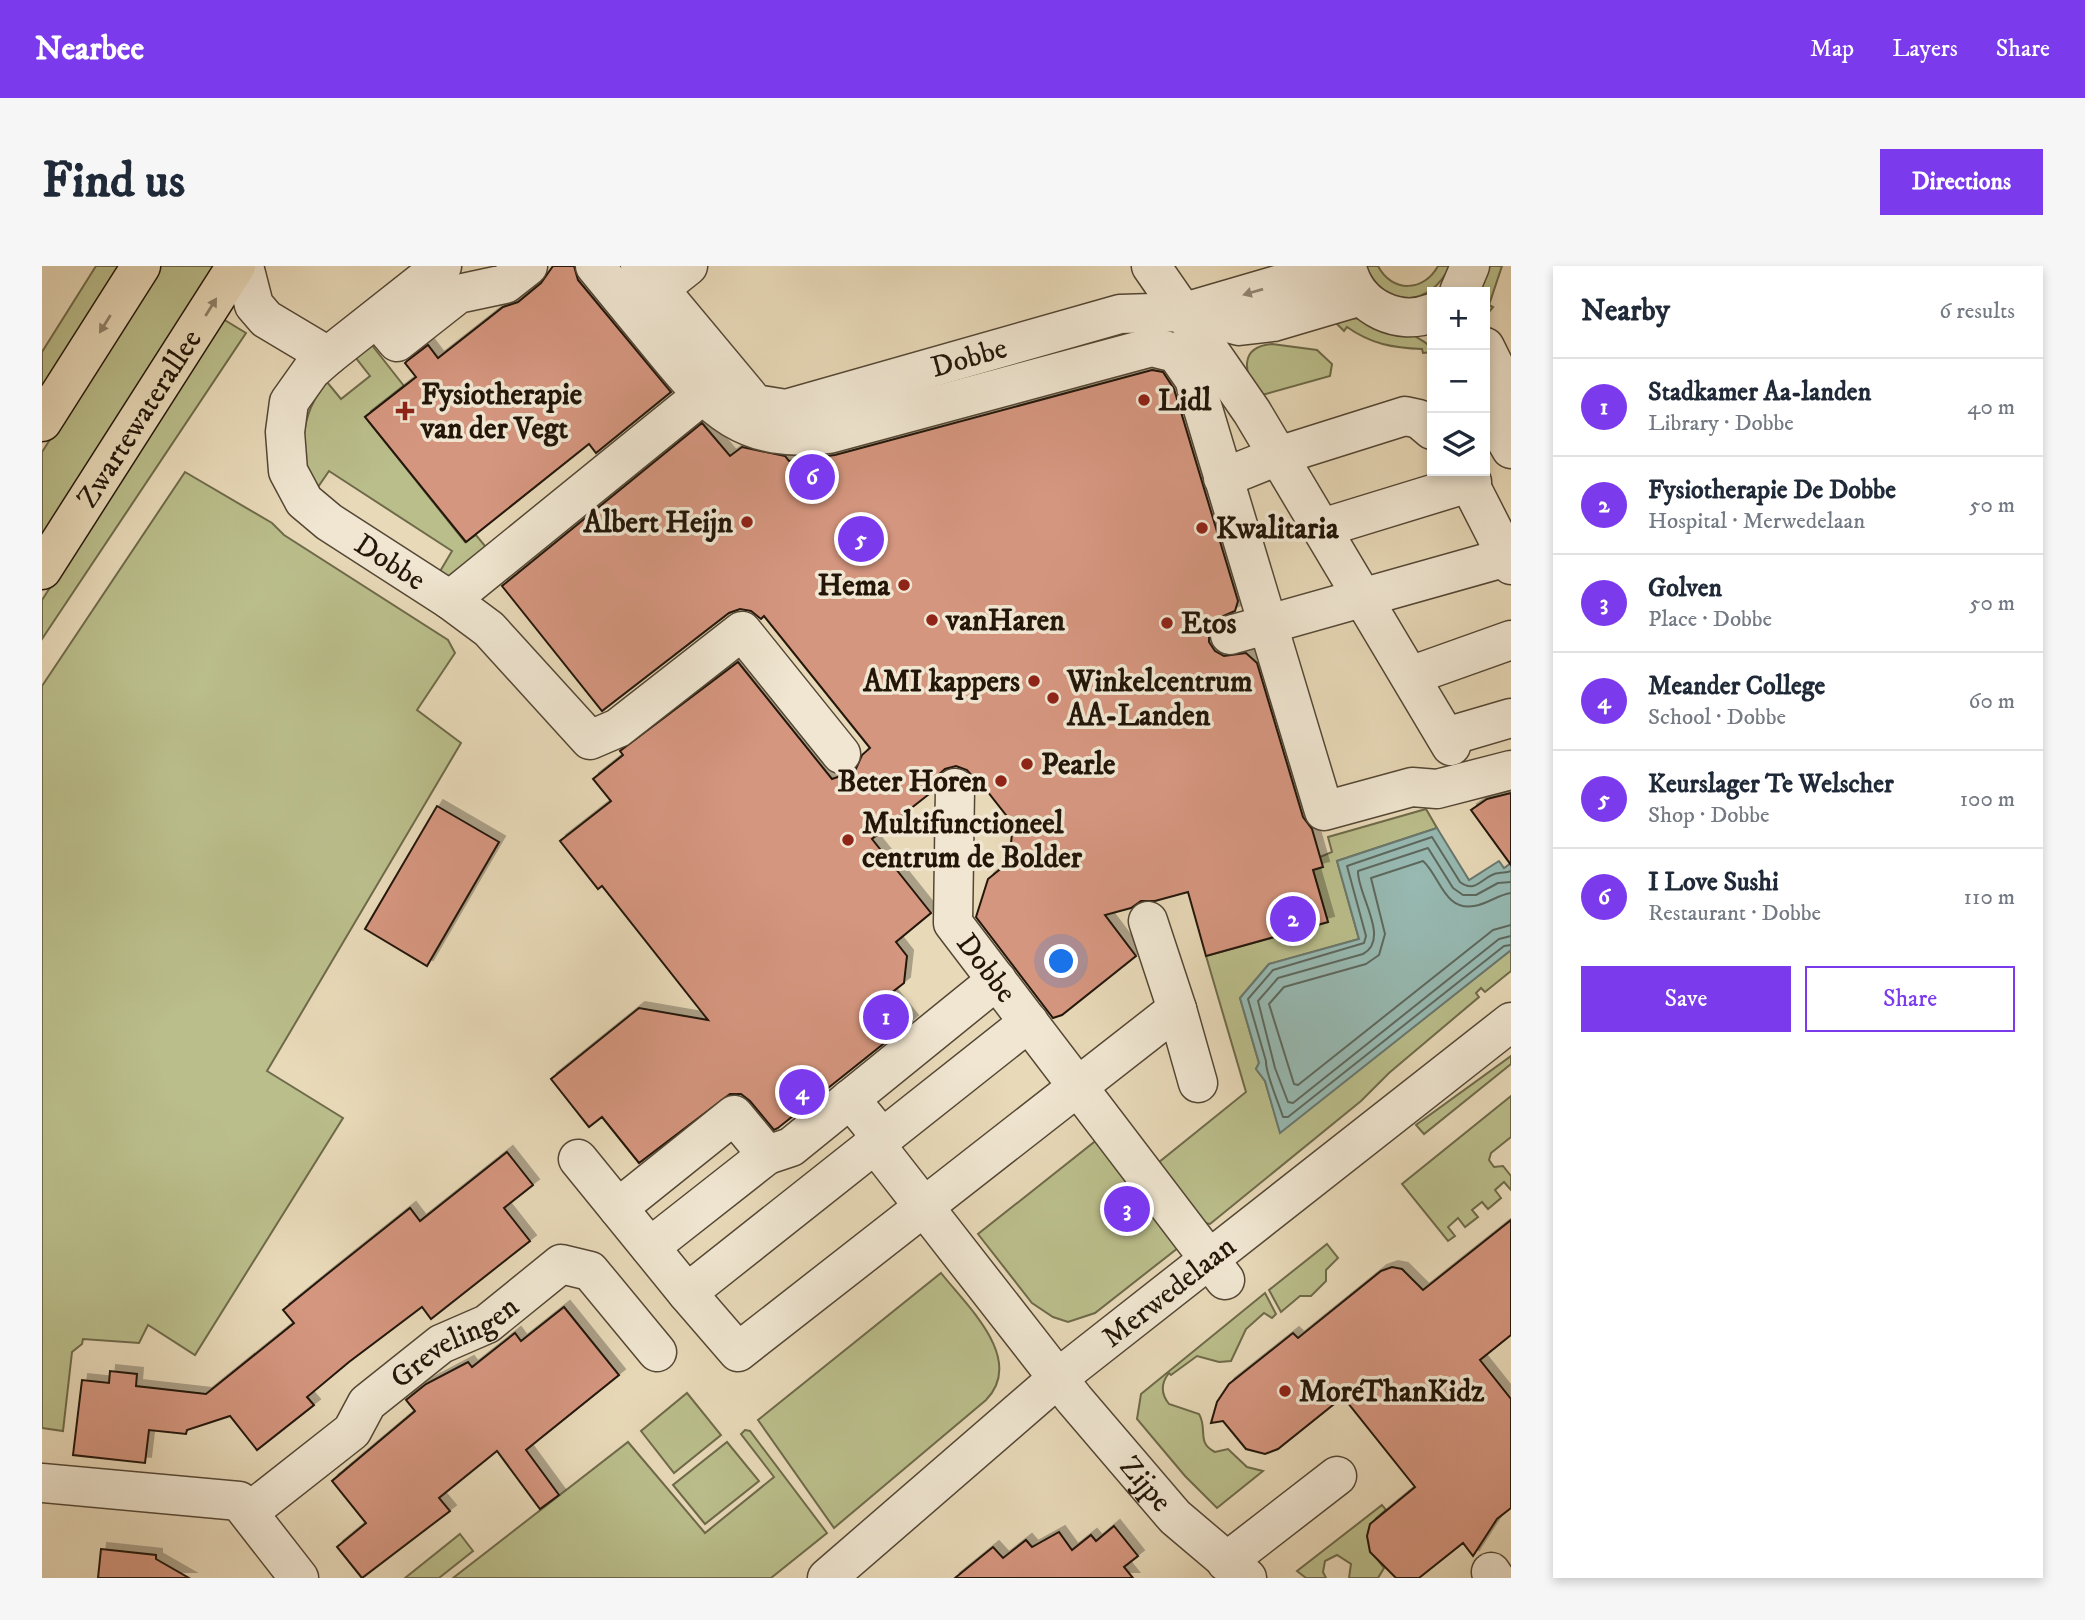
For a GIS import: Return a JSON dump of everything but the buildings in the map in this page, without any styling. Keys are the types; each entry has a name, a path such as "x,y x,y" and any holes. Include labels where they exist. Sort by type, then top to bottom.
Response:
{"main road":[{"path":"42,422 141,266"},
{"name":"Zwartewaterallee","path":"42,570 236,266"}],"street":[{"path":"244,266 254,304 266,319 328,356"},
{"name":"Dobbe","path":"442,266 328,356 311,372 289,402 285,432 288,471 304,501 329,522 450,600 489,629 590,740 618,728 742,631 841,754"},
{"path":"377,318 397,342 458,294 505,284 527,266"},
{"path":"595,266 715,385 760,424 804,437 829,434 1152,347 1176,353 1194,379 1324,811 1412,787 1437,789 1511,770"},
{"path":"688,266 649,278 715,385"},
{"path":"1152,266 1279,456 1449,742 1511,718"},
{"path":"1461,287 1471,266"},
{"path":"1350,276 1380,311 1403,317 1427,317"},
{"name":"Dobbe","path":"760,424 786,409 1120,314 1185,312 1350,276"},
{"path":"1164,348 1167,332 1185,312"},
{"path":"1486,350 1511,400"},
{"path":"450,600 715,385"},
{"path":"1490,413 1511,449"},
{"path":"1223,478 1279,456 1405,415 1419,419 1427,426"},
{"path":"1230,635 1362,596 1509,561 1468,477 1322,528"},
{"path":"1410,676 1511,640"},
{"name":"Dobbe","path":"955,788 953,923 997,981 1015,1033 1077,1086 1218,1269"},
{"path":"1148,921 1198,1083"},
{"path":"650,1247 850,1099 997,981"},
{"path":"578,1159 738,1352 1177,1009"},
{"name":"Merwedelaan","path":"1218,1269 1511,1022"},
{"path":"939,1027 972,1067"},
{"name":"Dobbe","path":"687,1293 1015,1033"},
{"name":"Merwedelaan","path":"835,1575 1218,1269 1511,1046"},
{"path":"850,1099 873,1127 874,1144 926,1206 1066,1389"},
{"path":"618,1208 734,1115 767,1158 823,1185"},
{"name":"Grevelingen","path":"249,1512 352,1431 368,1403 441,1344 487,1324 561,1264 590,1271 657,1352"},
{"name":"Zijpe","path":"1066,1389 1175,1517 1236,1570"},
{"path":"1236,1570 1336,1476"},
{"path":"42,1483 239,1501 299,1578"}],"green space":[{"path":"96,266 123,266 42,392 42,352"},
{"path":"161,266 217,266 42,540 42,452"},
{"path":"1366,266 1378,266 1391,281 1408,286 1425,281 1438,266 1450,266 1434,287 1427,287 1427,292 1420,296 1396,296 1384,290"},
{"path":"1483,266 1502,266 1490,302 1490,287 1480,287"},
{"path":"1347,318 1380,323 1424,342 1427,344 1427,353 1423,353 1422,349 1383,344 1347,327 1344,331 1336,323"},
{"path":"223,319 246,333 42,639 42,600"},
{"path":"371,344 404,386 365,417 465,542 476,535 490,552 452,580 439,573 452,551 329,471 318,487 310,474 304,433 312,406 327,382 341,399 370,376 356,358"},
{"path":"1272,344 1317,350 1332,364 1330,376 1255,397 1247,371 1249,356 1253,350"},
{"path":"185,472 272,523 284,535 448,640 455,653 417,710 461,743 267,1071 343,1118 195,1355 148,1325 139,1343 83,1339 82,1344 72,1352 63,1431 42,1428 42,686"},
{"path":"1426,809 1437,828 1337,861 1359,939 1269,964 1240,998 1259,1063 1256,1069 1265,1081 1280,1132 1511,950 1511,971 1485,992 1481,988 1476,993 1479,997 1389,1073 1361,1101 1210,1224 1195,1221 1153,1167 1246,1092 1206,956 1328,922 1313,870 1320,857 1332,852 1328,837"},
{"path":"1511,1056 1511,1064 1424,1134 1416,1125"},
{"path":"1511,1096 1511,1137 1491,1153 1489,1160 1494,1167 1503,1166 1511,1176 1511,1190 1504,1182 1495,1190 1501,1198 1488,1209 1482,1202 1472,1210 1478,1217 1465,1227 1458,1218 1448,1227 1455,1236 1448,1241 1402,1184"},
{"path":"1098,1139 1183,1244 1095,1313 1068,1322 1053,1317 1032,1303 978,1234"},
{"path":"1327,1244 1338,1258 1326,1270 1326,1281 1311,1296 1300,1296 1281,1312 1269,1290"},
{"path":"941,1273 988,1333 996,1350 999,1367 997,1384 986,1400 834,1528 758,1420"},
{"path":"1265,1293 1276,1314 1272,1318 1264,1313 1246,1329 1231,1361 1219,1362 1197,1356 1171,1375 1169,1373 1163,1385 1164,1396 1169,1404 1199,1414 1204,1440 1209,1448 1215,1452 1228,1449 1247,1467 1263,1471 1217,1508 1185,1476 1137,1419 1141,1394"},
{"path":"687,1393 721,1435 674,1473 641,1431"},
{"path":"745,1430 750,1431 827,1533 771,1578 453,1578 628,1442 705,1533 774,1477 741,1434"},
{"path":"727,1442 759,1481 705,1524 673,1485"},
{"path":"1382,1505 1386,1510 1372,1523 1373,1554 1384,1568 1378,1578 1349,1578 1351,1564 1337,1555 1325,1561 1323,1572 1326,1578 1306,1578 1297,1571"},
{"path":"460,1534 473,1551 439,1578 405,1578"}],"water":[{"path":"1437,828 1469,880 1499,861 1504,868 1511,863 1511,950 1280,1133 1265,1081 1256,1069 1259,1063 1240,998 1269,964 1359,939 1337,861"}],"place":[{"name":"Lidl","path":"1144,400"},
{"name":"Fysiotherapie van der Vegt","path":"405,411"},
{"name":"I Love Sushi","path":"812,477"},
{"name":"Albert Heijn","path":"747,522"},
{"name":"Kwalitaria","path":"1202,528"},
{"name":"Keurslager Te Welscher","path":"861,539"},
{"name":"Hema","path":"904,585"},
{"name":"vanHaren","path":"932,620"},
{"name":"Etos","path":"1167,623"},
{"name":"AMI kappers","path":"1034,681"},
{"name":"Winkelcentrum AA-Landen","path":"1053,698"},
{"name":"Pearle","path":"1027,764"},
{"name":"Beter Horen","path":"1001,781"},
{"name":"Multifunctioneel centrum de Bolder","path":"848,840"},
{"name":"Fysiotherapie De Dobbe","path":"1293,919"},
{"name":"Stadkamer Aa-landen","path":"886,1017"},
{"name":"Meander College","path":"802,1092"},
{"name":"Golven","path":"1127,1209"},
{"name":"MoreThanKidz","path":"1285,1391"}]}
